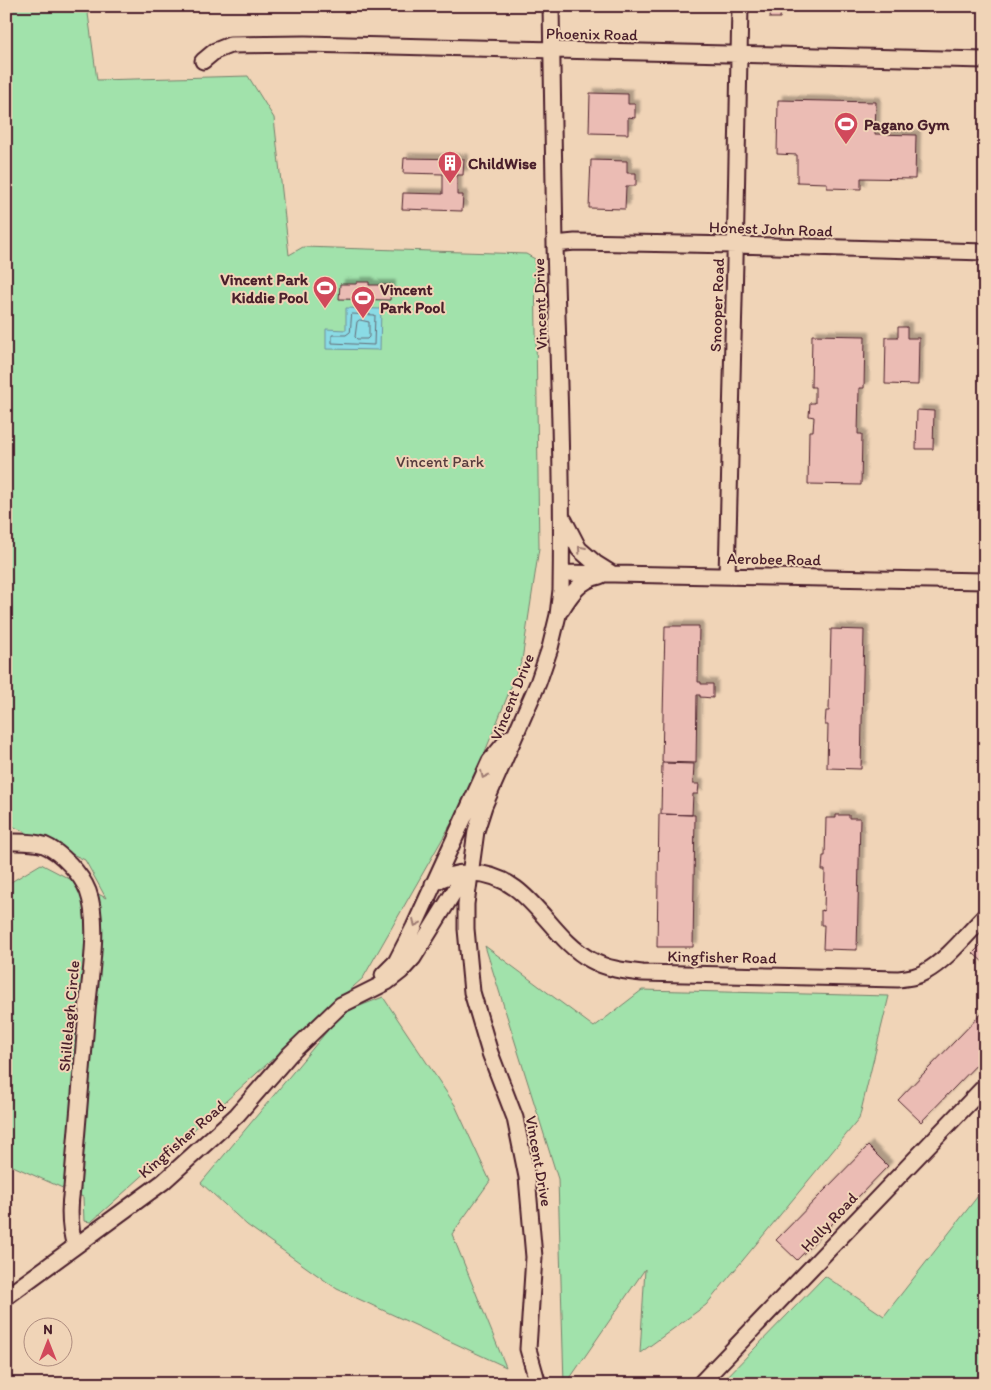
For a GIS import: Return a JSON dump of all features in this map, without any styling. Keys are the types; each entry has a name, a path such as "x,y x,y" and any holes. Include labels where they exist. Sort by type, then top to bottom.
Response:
{"street":[{"name":"Vincent Drive","path":"538,1384 528,1349 534,1257 527,1177 515,1118 490,1053 472,992 466,929 466,904 476,831 484,806 522,722 550,648 562,590 560,385 555,244 551,6"},
{"name":"Snooper Road","path":"727,576 740,6"},
{"name":"Phoenix Road","path":"203,61 215,51 230,45 360,44 985,60"},
{"name":"Honest John Road","path":"555,244 575,242 985,252"},
{"path":"562,515 578,548 595,563 611,573"},
{"name":"Aerobee Road","path":"562,572 985,581"},
{"path":"558,615 575,588 595,576 611,573"},
{"name":"Kingfisher Road","path":"366,992 396,962 490,761 522,722"},
{"name":"Shillelagh Circle","path":"6,842 43,845 58,854 72,866 87,890 94,917 70,1204 70,1232 75,1246"},
{"name":"Kingfisher Road","path":"433,884 454,874 469,872 487,874 516,888 573,947 590,960 612,969 642,973 911,977 924,973 938,963 985,916"},
{"name":"Kingfisher Road","path":"6,1297 163,1182 237,1115 290,1054 341,1005 387,982 401,971 413,958 457,887 469,872"},
{"name":"Holly Road","path":"700,1384 985,1086"}],"green space":[{"name":"Vincent Park","path":"6,6 87,6 97,80 248,76 274,118 289,255 303,247 526,254 535,259 539,548 522,660 468,794 363,978 91,1222 84,1221 83,1197 6,1163 6,885 41,864 106,898 85,860 6,823"},
{"path":"485,946 594,1027 642,990 889,996 859,1119 706,1305 640,1353 645,1269 566,1384 564,1384 558,1179"},
{"path":"383,997 455,1105 490,1181 452,1234 506,1367 337,1289 247,1225 201,1183 342,1013"},
{"path":"985,1187 985,1384 720,1384 825,1276 884,1316"}],"water":[{"name":"Vincent Park Pool","path":"346,308 381,309 380,350 326,349 326,329 346,330"}],"building":[{"path":"771,6 781,6 780,18 770,18"},
{"path":"590,93 628,94 628,104 635,104 635,118 628,117 628,134 589,133"},
{"name":"Pagano Gym","path":"778,100 876,102 875,134 916,135 915,179 861,178 861,189 827,188 827,183 797,182 797,155 777,154"},
{"name":"ChildWise","path":"404,158 464,159 463,175 457,175 457,195 463,195 462,211 402,209 403,193 443,194 443,174 403,173"},
{"path":"591,160 627,161 627,173 636,173 636,186 626,186 625,209 589,208"},
{"name":"Vincent Park Pool","path":"357,282 369,282 369,285 391,285 390,300 339,299 340,284 356,284"},
{"path":"898,327 907,327 907,338 919,338 918,385 885,384 886,337 898,337"},
{"path":"812,335 865,336 864,388 859,388 858,434 862,434 861,485 808,484 809,431 813,431 814,417 809,416 810,403 815,403 815,387 811,387"},
{"path":"917,410 934,411 933,449 916,449"},
{"path":"665,626 699,626 698,682 701,682 701,684 713,684 713,698 697,695 696,763 662,762"},
{"path":"831,629 864,630 861,769 827,768 828,725 825,725 826,711 829,711"},
{"path":"662,763 694,764 693,784 699,784 698,794 693,794 692,815 661,814"},
{"path":"659,814 695,815 693,947 657,947"},
{"path":"836,815 849,815 849,818 860,818 857,950 823,949 824,925 821,925 821,910 824,911 825,870 822,870 823,856 825,856 826,818 836,818"},
{"path":"985,941 985,964 973,953"},
{"path":"985,1010 985,1056 921,1122 898,1100"},
{"path":"868,1146 888,1166 797,1260 776,1240"}],"place":[{"name":"Pagano Gym","path":"846,145"},
{"name":"ChildWise","path":"450,184"},
{"name":"Vincent Park Kiddie Pool","path":"325,309"},
{"name":"Vincent Park Pool","path":"363,319"}]}
